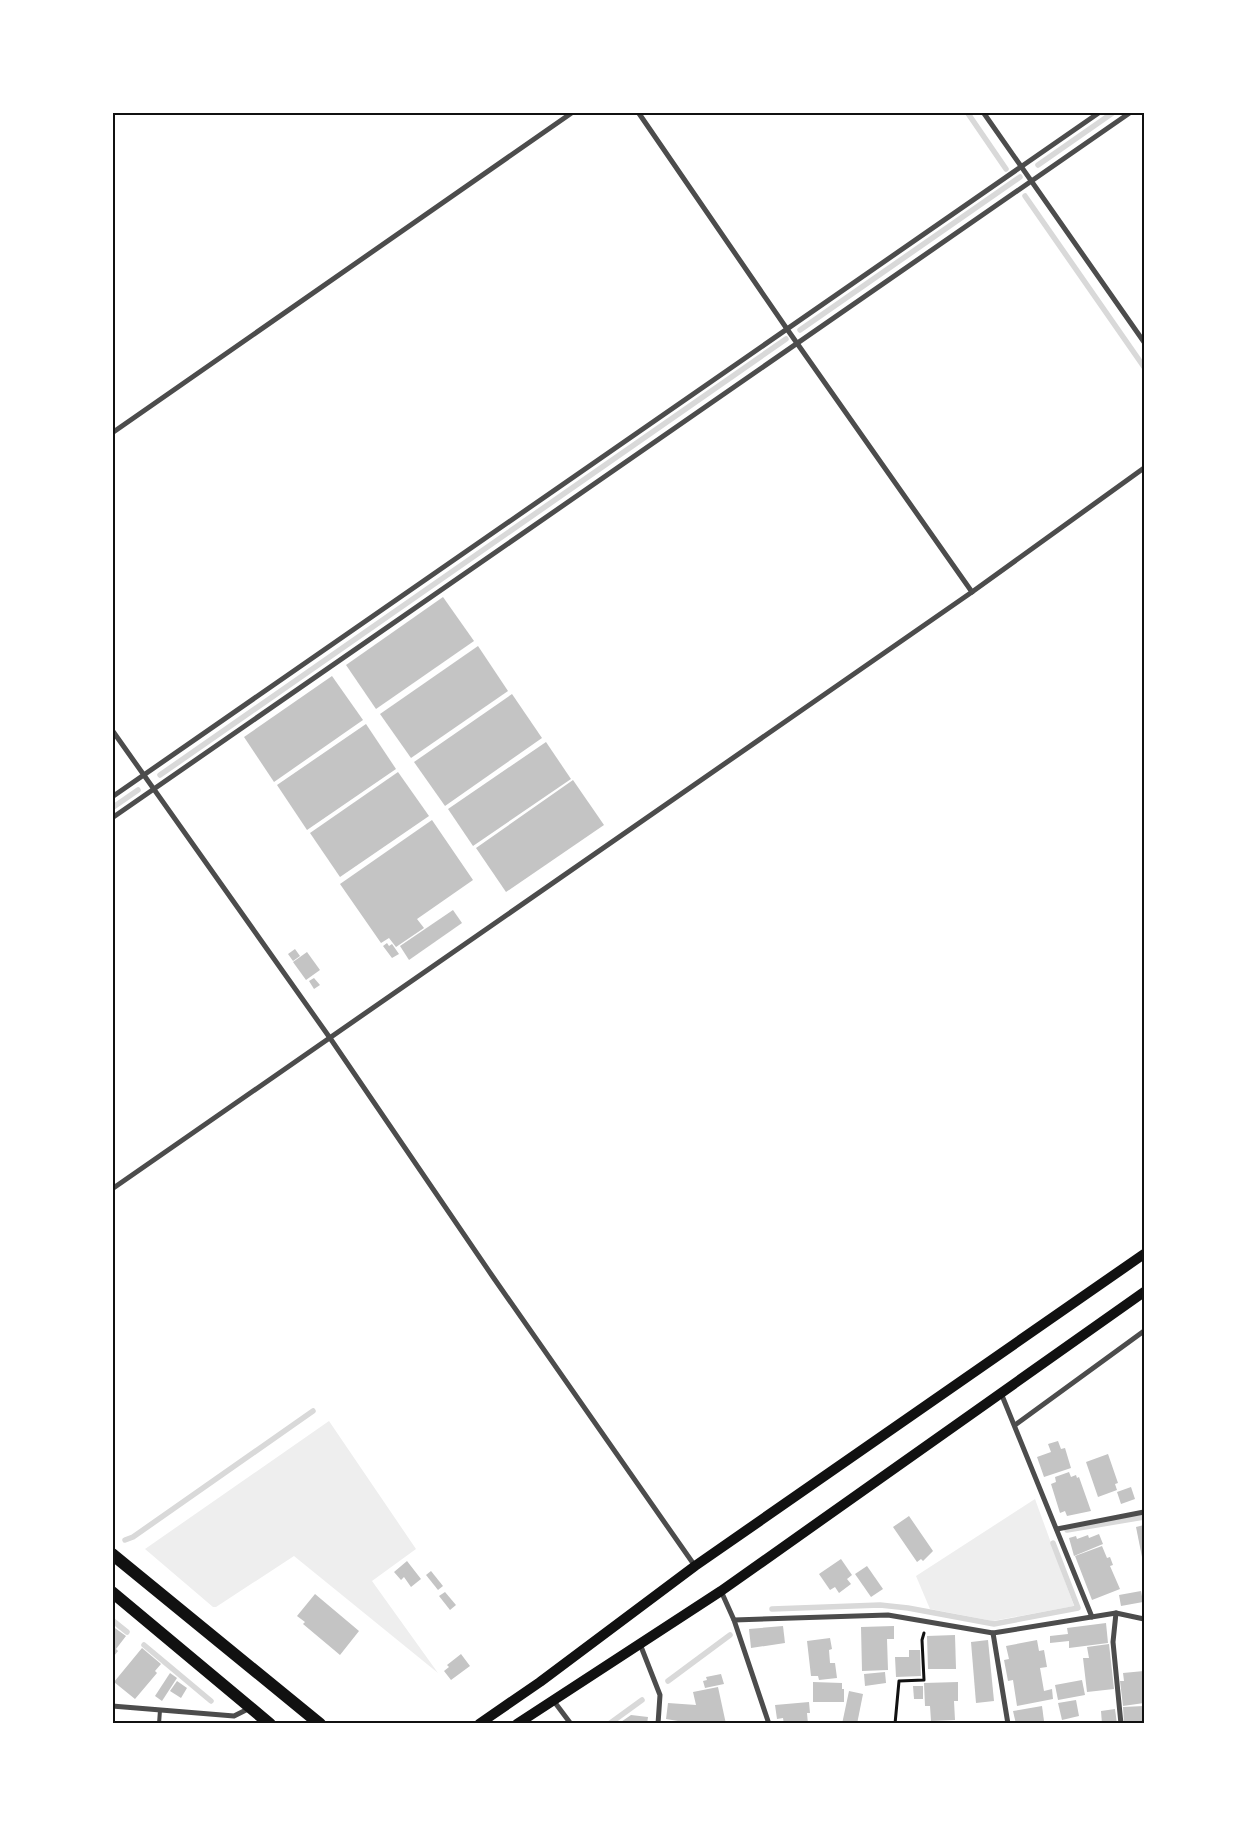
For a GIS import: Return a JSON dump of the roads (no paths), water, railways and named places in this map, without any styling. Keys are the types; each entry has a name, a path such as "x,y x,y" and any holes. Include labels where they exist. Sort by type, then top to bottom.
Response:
{"main road":[{"path":"479,1724 540,1682 695,1566 1144,1254"},
{"path":"517,1724 721,1591 1144,1292"},
{"path":"112,1554 320,1724"},
{"path":"112,1592 270,1724"}],"street":[{"path":"112,434 573,112"},
{"path":"638,112 787,329 972,592"},
{"path":"983,112 1144,342"},
{"path":"112,797 1100,112"},
{"path":"112,818 1130,112"},
{"path":"112,1189 972,592 1144,468"},
{"path":"112,730 330,1038 493,1277 695,1566"},
{"path":"1015,1425 1144,1331"},
{"path":"1001,1393 1092,1617"},
{"path":"1057,1529 1144,1512"},
{"path":"721,1591 734,1620 769,1724"},
{"path":"734,1620 888,1615 993,1633 1116,1613 1144,1619"},
{"path":"1116,1613 1112,1642 1121,1724"},
{"path":"993,1633 1008,1724"},
{"path":"640,1643 660,1695 658,1724"},
{"path":"553,1699 571,1724"},
{"path":"112,1706 234,1716 251,1708"}],"lane":[{"path":"159,1724 160,1710"}],"waterway":[{"path":"967,112 1006,169"},
{"path":"1038,165 1114,112"},
{"path":"800,330 1020,177"},
{"path":"1025,196 1144,367"},
{"path":"160,775 786,339"},
{"path":"112,808 138,790"},
{"path":"125,1540 133,1537 313,1411"},
{"path":"1067,1530 1144,1517"},
{"path":"772,1609 880,1605 908,1608 994,1624 1078,1608 1053,1543"},
{"path":"112,1620 127,1632"},
{"path":"668,1681 730,1635"},
{"path":"144,1645 211,1701"},
{"path":"609,1724 642,1700"}]}
